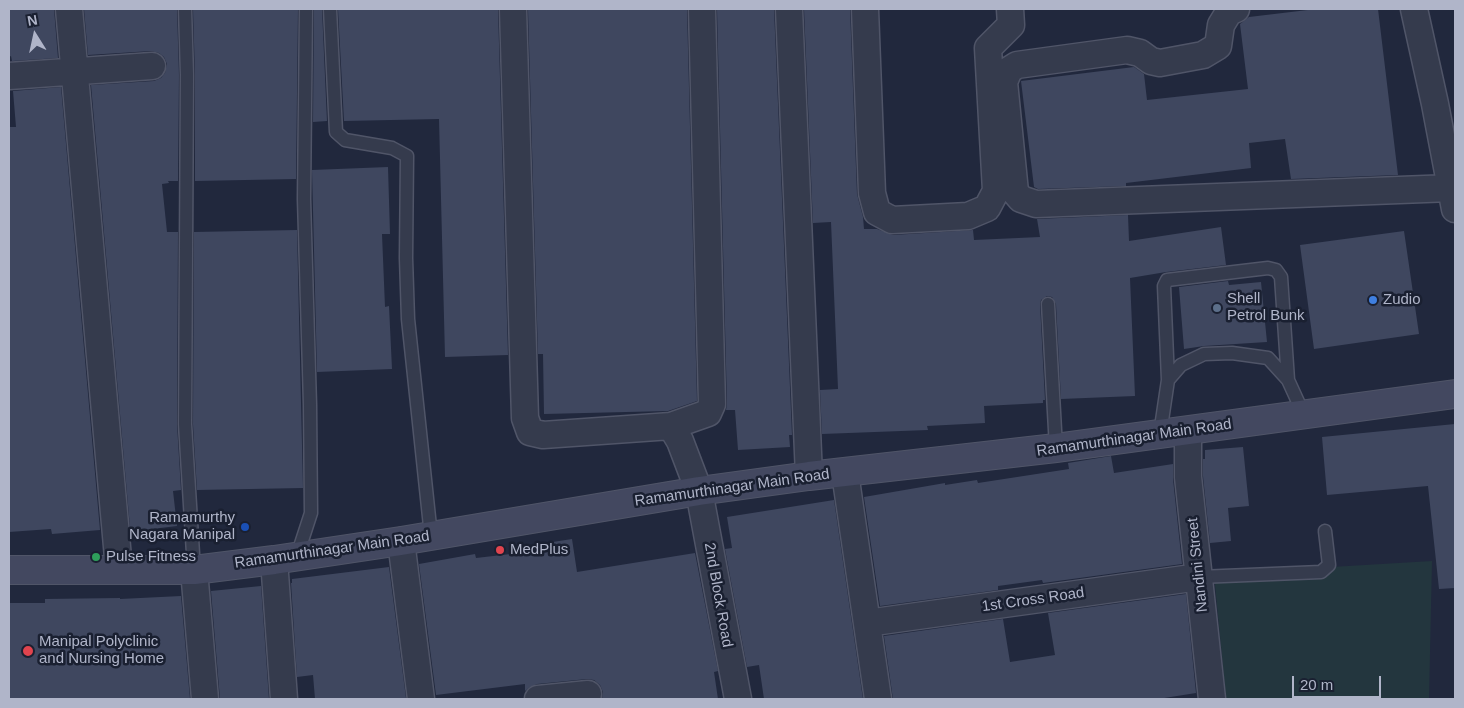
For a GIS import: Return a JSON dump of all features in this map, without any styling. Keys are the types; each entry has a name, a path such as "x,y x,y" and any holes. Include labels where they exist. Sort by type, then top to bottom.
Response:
{"main road":[{"name":"Ramamurthinagar Main Road","path":"9,570 194,570 286,559 699,491 809,476 1056,448 1455,394"}],"street":[{"path":"69,9 119,569"},
{"path":"513,9 525,418 530,432 543,435 671,426 708,413 712,404 702,9"},
{"path":"789,9 809,476"},
{"path":"864,9 872,192 877,212 892,220 968,216 987,208 996,191 988,48 1011,25 1010,9"},
{"path":"1236,9 1229,12 1221,25 1218,46 1203,55 1160,63 1151,61 1140,53 1127,50 1016,64 1009,70 1004,82 1015,192 1021,198 1036,204 1453,199 1414,9"},
{"path":"9,76 152,66"},
{"name":"2nd Block Road","path":"671,426 680,441 699,491 738,699"},
{"name":"Nandini Street","path":"1188,431 1188,477 1212,699"},
{"path":"845,473 878,699"},
{"path":"401,541 421,699"},
{"path":"284,699 286,559"},
{"path":"194,570 205,699"},
{"name":"1st Cross Road","path":"867,623 1199,577"},
{"path":"538,699 588,694"}],"lane":[{"path":"185,9 187,75 185,424 194,570"},
{"path":"286,559 311,513 304,199 306,9"},
{"path":"330,9 336,132 346,140 392,148 407,156 406,258 408,319 431,536"},
{"path":"1160,434 1168,380 1164,286 1167,280 1268,268 1276,270 1281,277 1288,380"},
{"path":"1048,304 1056,448"},
{"path":"1168,380 1181,365 1204,354 1232,352 1268,358 1288,380 1304,415"},
{"path":"1199,577 1321,572 1329,565 1325,531"}],"shaded area":[{"path":"1432,561 1429,699 1226,699 1214,574"}],"building":[{"path":"9,9 54,9 58,58 12,61 11,56 9,57"},
{"path":"84,9 177,9 179,75 178,181 168,181 169,183 162,184 167,232 178,232 177,424 181,490 173,491 177,526 135,531 134,527 130,527 91,85 154,81 161,78 165,73 167,64 164,57 159,53 151,51 88,55"},
{"path":"193,9 298,9 296,179 195,181"},
{"path":"314,9 322,9 327,121 313,122"},
{"path":"338,9 498,9 508,355 445,357 439,119 344,121"},
{"path":"528,9 687,9 697,401 668,411 544,414 543,354 538,354"},
{"path":"717,9 774,9 792,435 789,435 790,447 738,450 735,410 726,410"},
{"path":"804,9 850,9 857,194 864,229 877,229 893,235 973,230 974,240 1040,237 1037,219 1128,215 1129,241 1221,227 1226,265 1130,278 1135,396 1061,399 1056,304 1052,297 1047,296 1041,300 1040,304 1045,400 1043,400 1043,403 984,406 985,423 927,426 928,430 822,434 820,390 838,389 831,222 813,223"},
{"path":"1316,9 1378,9 1398,175 1291,179 1285,139 1249,143 1251,168 1126,183 1126,186 1038,189 1034,187 1021,81 1134,67 1144,74 1147,100 1248,89 1240,24 1249,17"},
{"path":"61,87 100,530 52,534 51,529 9,532 9,127 16,127 13,91"},
{"path":"388,167 390,234 382,234 385,307 389,306 392,369 317,372 312,170"},
{"path":"297,230 303,488 197,490 193,424 194,232"},
{"path":"1404,231 1419,334 1314,349 1300,245"},
{"path":"1228,281 1229,285 1261,282 1267,342 1184,349 1179,287"},
{"path":"1455,424 1455,588 1439,589 1428,486 1327,495 1322,437"},
{"path":"1243,447 1249,506 1228,508 1231,541 1210,543 1203,476 1205,450"},
{"path":"1111,456 1114,473 1173,464 1182,564 1043,583 1042,580 998,586 998,590 880,606 864,497 945,483 945,485 977,480 978,483 1069,469 1068,463"},
{"path":"834,500 863,699 764,699 759,665 747,667 725,549 732,548 727,517"},
{"path":"572,539 577,572 695,553 718,671 714,672 718,699 602,699 603,692 600,685 594,680 587,679 537,684 525,691 525,684 436,695 419,564 475,554 476,558 528,552 527,546"},
{"path":"389,567 406,698 315,699 313,675 297,677 292,579"},
{"path":"261,586 269,699 220,699 211,591"},
{"path":"1186,594 1196,693 1158,699 893,699 884,636 1003,619 1010,662 1055,655 1048,613"},
{"path":"181,596 190,699 9,699 9,603 45,603 45,599 120,599"}],"place":[{"name":"Zudio","path":"1373,300"},
{"name":"Shell Petrol Bunk","path":"1217,308"},
{"name":"Ramamurthy Nagara Manipal","path":"245,527"},
{"name":"MedPlus","path":"500,550"},
{"name":"Pulse Fitness","path":"96,557"},
{"name":"Manipal Polyclinic and Nursing Home","path":"28,651"}]}
